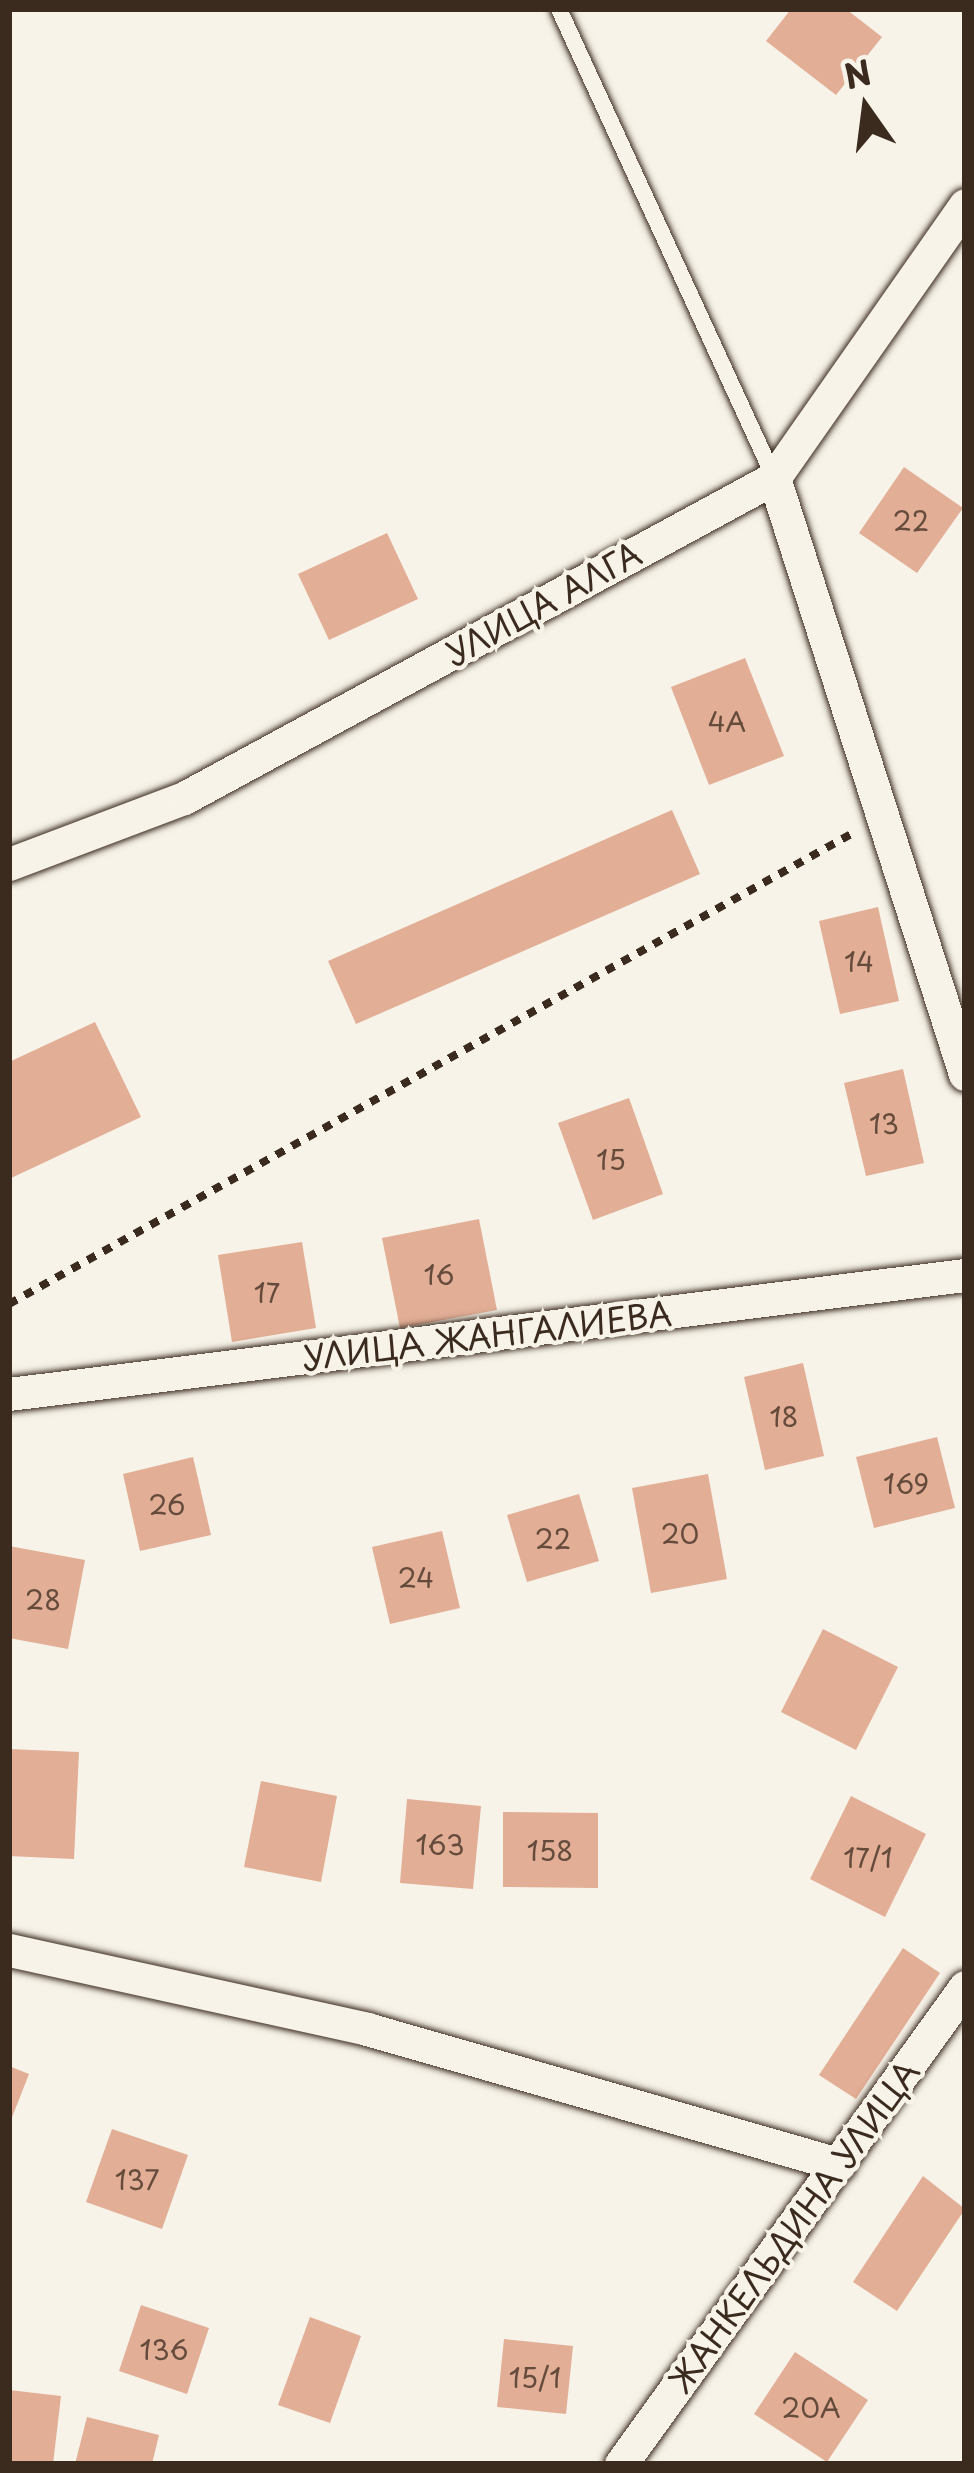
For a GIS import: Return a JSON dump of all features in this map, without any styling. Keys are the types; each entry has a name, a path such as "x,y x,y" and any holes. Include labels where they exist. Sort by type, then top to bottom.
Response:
{"street":[{"name":"УЛИЦА АЛГА","path":"9,864 184,798 774,478 965,205"},
{"path":"774,478 879,819 965,1074"},
{"name":"УЛИЦА ЖАНГАЛИЕВА","path":"9,1394 965,1275"},
{"path":"9,1950 367,2029 839,2164"},
{"name":"ЖАНКЕЛЬДИНА УЛИЦА","path":"621,2464 965,1987"}],"lane":[{"path":"559,9 774,478"}],"path":[{"path":"9,1304 879,819"}],"building":[{"path":"791,9 846,9 882,37 836,95 766,41"},
{"path":"904,467 963,508 917,573 859,533"},
{"path":"387,533 418,599 329,640 298,574"},
{"path":"745,658 784,756 709,785 671,687"},
{"path":"672,810 700,874 356,1024 328,961"},
{"path":"878,907 899,1001 840,1014 819,921"},
{"path":"95,1022 141,1117 9,1179 9,1062"},
{"path":"903,1069 924,1163 866,1176 844,1083"},
{"path":"629,1098 663,1194 593,1220 558,1123"},
{"path":"479,1219 497,1310 400,1328 382,1238"},
{"path":"302,1242 316,1328 232,1342 218,1255"},
{"path":"803,1363 824,1456 765,1470 744,1377"},
{"path":"937,1437 955,1508 874,1528 856,1457"},
{"path":"193,1457 211,1535 140,1551 123,1474"},
{"path":"708,1474 727,1579 651,1593 632,1488"},
{"path":"579,1494 599,1561 527,1582 507,1515"},
{"path":"442,1531 460,1608 390,1624 372,1547"},
{"path":"9,1546 85,1560 68,1649 9,1638"},
{"path":"823,1629 898,1667 856,1750 781,1712"},
{"path":"9,1749 79,1752 74,1859 9,1856"},
{"path":"261,1781 337,1796 321,1882 244,1867"},
{"path":"851,1796 926,1834 885,1917 810,1879"},
{"path":"407,1799 481,1806 473,1889 400,1883"},
{"path":"503,1812 598,1813 598,1888 503,1887"},
{"path":"903,1948 940,1973 856,2099 819,2075"},
{"path":"9,2066 29,2074 9,2125"},
{"path":"112,2129 188,2155 162,2229 86,2202"},
{"path":"923,2176 965,2209 897,2311 853,2282"},
{"path":"141,2305 209,2328 187,2394 119,2371"},
{"path":"310,2317 361,2336 330,2423 278,2405"},
{"path":"504,2339 573,2346 566,2414 497,2407"},
{"path":"795,2352 868,2400 827,2462 754,2414"},
{"path":"9,2390 61,2396 53,2464 9,2464"},
{"path":"87,2417 159,2435 152,2464 75,2464"}]}
